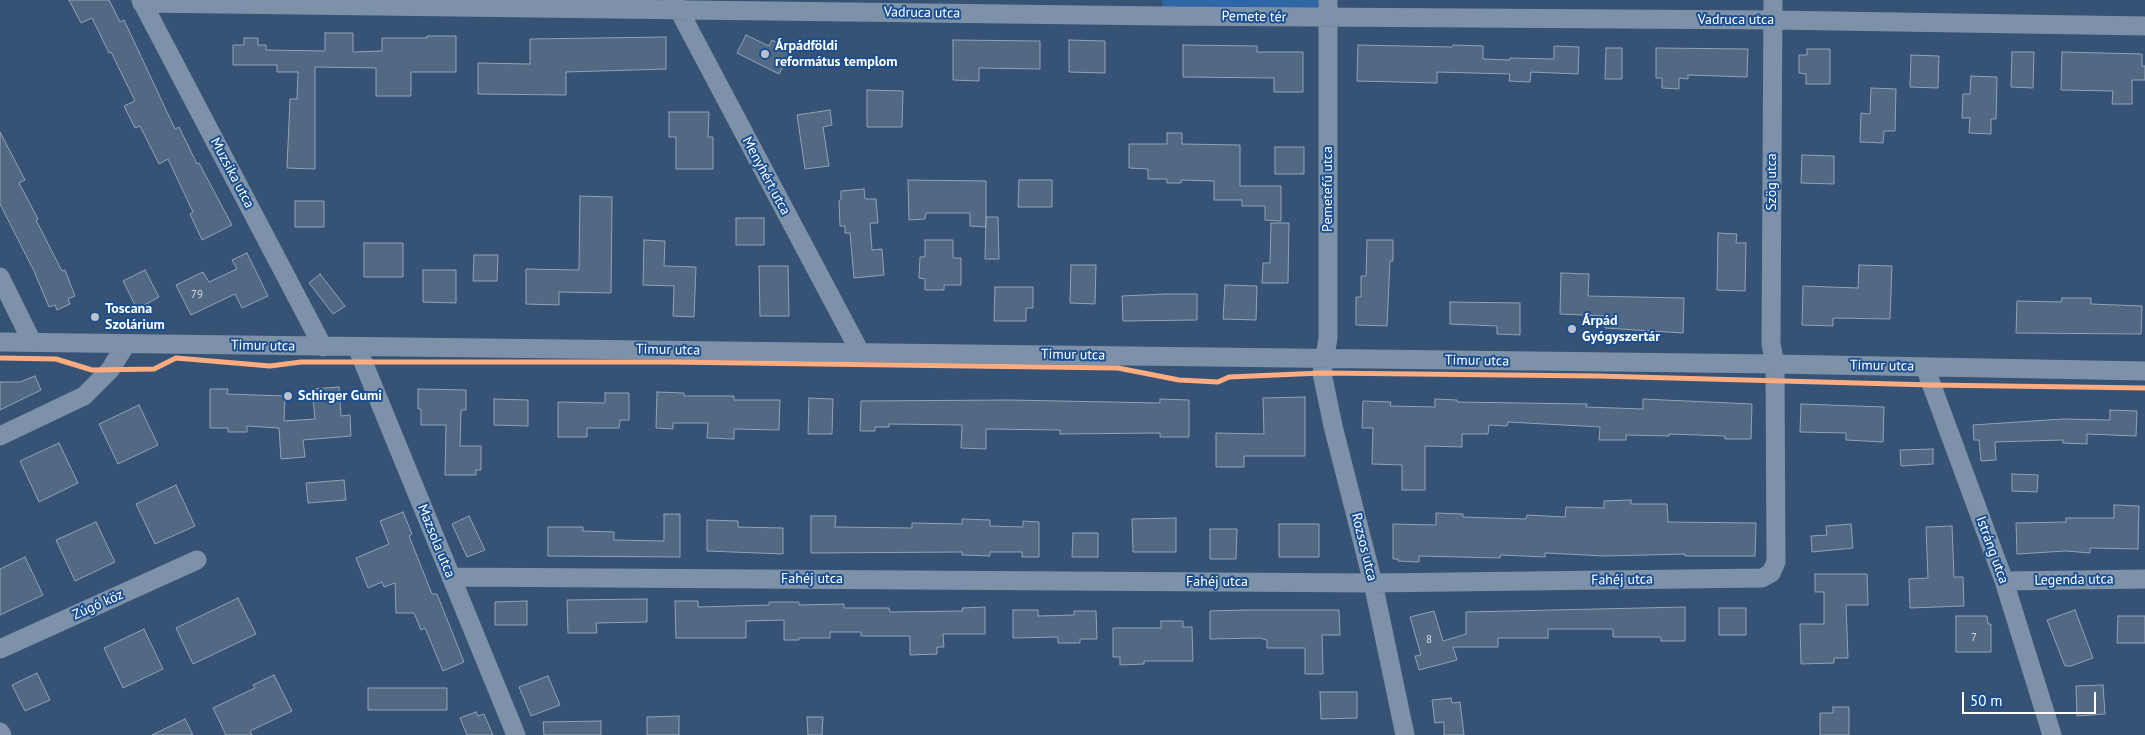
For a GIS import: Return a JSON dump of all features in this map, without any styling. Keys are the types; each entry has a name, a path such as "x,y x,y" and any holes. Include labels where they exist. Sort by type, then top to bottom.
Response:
{"street":[{"name":"Szög utca","path":"1773,0 1771,344 1775,364"},
{"name":"Vadruca utca","path":"142,2 676,5 1162,16"},
{"name":"Muzsika utca","path":"142,2 323,346"},
{"name":"Menyhért utca","path":"676,5 860,352"},
{"name":"Vadruca utca","path":"1328,9 1773,20 2145,26"},
{"name":"Pemete tér","path":"1162,16 1328,9"},
{"name":"Pemetefű utca","path":"1324,359 1328,338 1328,9"},
{"path":"0,277 32,342"},
{"name":"Timur utca","path":"0,342 1775,364 2145,371"},
{"path":"0,436 84,396 110,370 126,344"},
{"name":"Mazsola utca","path":"357,347 516,735"},
{"name":"Rozsos utca","path":"1324,359 1322,372 1333,426 1373,583 1405,735"},
{"name":"Fahéj utca","path":"451,577 1373,583 1762,578 1770,573 1776,562 1775,364"},
{"name":"Istráng utca","path":"1925,367 2004,581 2052,735"},
{"name":"Zúgó köz","path":"0,649 197,560"},
{"name":"Legenda utca","path":"2004,581 2145,579"}],"shaded area":[{"path":"1162,0 1328,0 1327,18 1162,16"}],"building":[{"path":"69,0 109,0 120,22 124,20 175,129 179,127 197,164 199,163 232,225 202,240 190,214 193,212 168,159 159,164 140,126 135,128 124,106 135,101 111,52 109,53 92,18 81,23"},
{"path":"325,33 353,33 353,52 382,51 382,38 456,36 456,72 411,72 411,96 376,96 376,68 315,67 315,169 287,168 290,99 297,99 298,72 277,72 277,65 233,65 233,45 244,45 244,38 258,38 258,45 266,45 266,50 325,51"},
{"name":"Árpádföldi református templom","path":"746,35 769,46 772,40 792,50 779,74 737,53"},
{"path":"666,37 666,69 566,72 566,95 478,94 478,63 530,64 530,39"},
{"path":"953,40 1040,41 1040,69 979,68 979,81 953,80"},
{"path":"1069,40 1105,41 1105,73 1069,72"},
{"path":"1183,45 1257,46 1257,52 1303,52 1303,92 1274,92 1274,78 1183,77"},
{"path":"1358,45 1483,46 1483,59 1510,60 1510,58 1554,59 1554,46 1579,47 1578,74 1531,72 1530,82 1509,81 1510,74 1437,72 1437,83 1357,81"},
{"path":"1606,48 1622,48 1622,79 1605,79"},
{"path":"1656,48 1748,49 1747,77 1688,75 1688,79 1679,78 1679,89 1662,88 1662,78 1656,78"},
{"path":"1807,49 1830,49 1830,84 1806,84 1806,74 1799,73 1799,55 1807,55"},
{"path":"2012,52 2034,52 2033,88 2011,87"},
{"path":"2062,52 2142,54 2142,66 2145,66 2145,80 2132,80 2132,104 2112,104 2113,91 2061,90"},
{"path":"1911,55 1939,56 1938,88 1910,87"},
{"path":"1971,76 1997,77 1996,119 1991,119 1991,134 1969,133 1970,118 1962,118 1963,94 1970,94"},
{"path":"1871,88 1896,89 1895,131 1884,131 1883,143 1860,142 1861,113 1870,114"},
{"path":"867,90 903,91 902,127 867,127"},
{"path":"830,110 832,125 823,127 829,166 805,169 797,115"},
{"path":"669,112 709,112 708,137 713,137 713,169 676,169 676,137 669,137"},
{"path":"0,132 25,180 19,183 62,271 65,270 75,296 68,299 70,304 57,310 55,305 49,307 34,271 0,204"},
{"path":"1167,133 1182,133 1182,144 1240,145 1240,186 1281,186 1281,221 1265,220 1265,206 1242,206 1242,200 1214,200 1214,181 1181,180 1181,183 1167,183 1167,179 1148,179 1148,169 1129,168 1129,144 1167,144"},
{"path":"1275,147 1304,147 1304,174 1275,174"},
{"path":"1802,155 1834,156 1834,184 1801,183"},
{"path":"908,180 986,181 986,227 970,226 970,213 926,213 925,219 909,220"},
{"path":"1019,180 1052,180 1052,207 1018,207"},
{"path":"864,189 865,199 876,199 878,223 870,223 872,250 882,249 884,275 854,278 850,233 845,233 845,226 840,226 839,201 841,199 841,191"},
{"path":"580,196 612,197 611,293 559,292 559,305 526,304 526,269 579,270"},
{"path":"295,201 324,201 324,227 295,227"},
{"path":"986,217 998,217 999,259 985,259"},
{"path":"736,218 764,218 764,245 736,245"},
{"path":"1271,223 1289,223 1288,283 1262,283 1263,263 1270,263"},
{"path":"1718,233 1737,234 1736,243 1746,243 1745,291 1717,290"},
{"path":"644,240 665,241 664,266 696,267 694,317 673,316 674,286 643,285"},
{"path":"925,240 953,240 953,258 961,258 961,285 944,285 944,290 925,290 925,279 919,278 920,257 925,257"},
{"path":"1367,240 1393,240 1393,261 1390,261 1387,326 1356,325 1356,297 1361,297 1361,276 1366,276"},
{"path":"364,243 403,243 403,277 364,277"},
{"path":"247,253 268,296 242,308 235,294 191,315 176,285 203,272 209,282 237,269 232,260"},
{"path":"474,255 498,255 497,281 473,281"},
{"path":"1071,265 1096,265 1095,304 1070,303"},
{"path":"1859,265 1892,266 1890,319 1833,318 1833,326 1802,325 1803,286 1858,288"},
{"path":"759,266 788,266 789,316 760,316"},
{"path":"145,270 159,297 137,309 123,281"},
{"path":"423,270 456,270 456,303 423,302"},
{"path":"1561,273 1589,274 1588,296 1684,298 1683,333 1605,328 1606,316 1560,314"},
{"path":"320,274 345,306 333,314 309,283"},
{"path":"1225,285 1257,286 1256,320 1223,319"},
{"path":"995,287 1033,287 1033,308 1026,308 1026,321 994,321"},
{"path":"1197,294 1197,320 1123,321 1122,296"},
{"path":"2062,298 2091,298 2091,304 2142,306 2141,334 2016,333 2017,301 2061,302"},
{"path":"1450,302 1520,303 1520,335 1497,334 1497,326 1450,324"},
{"path":"35,376 41,390 0,410 0,382 20,382"},
{"path":"339,387 341,416 350,415 351,436 303,440 305,457 281,459 279,428 247,426 247,432 228,432 228,428 210,428 210,389 228,389 227,394 285,396 284,421 315,419 312,389"},
{"path":"418,389 466,390 466,410 461,410 460,446 481,446 481,470 476,470 476,475 445,475 446,425 421,425 421,409 418,409"},
{"path":"657,392 684,393 684,396 734,396 734,400 780,400 779,430 734,429 734,439 707,438 708,423 673,423 673,429 656,428"},
{"path":"605,393 629,393 629,420 620,420 619,428 587,428 587,437 558,437 558,402 605,403"},
{"path":"1305,397 1305,456 1244,456 1244,467 1216,467 1216,433 1264,434 1263,398"},
{"path":"809,398 833,399 832,434 808,434"},
{"path":"494,399 528,400 528,426 494,425"},
{"path":"1160,399 1189,400 1189,437 1160,437 1160,433 1060,434 1060,430 986,429 986,449 961,448 962,425 889,424 889,427 875,427 875,431 860,431 861,401 1009,400 1160,403"},
{"path":"1435,399 1457,400 1457,402 1587,404 1586,407 1643,409 1643,399 1752,404 1751,439 1725,439 1725,436 1669,434 1669,436 1626,435 1626,440 1599,440 1600,427 1508,422 1507,426 1489,425 1488,434 1462,434 1462,447 1425,446 1425,490 1402,490 1402,465 1372,464 1373,428 1362,428 1363,401 1391,402 1390,406 1435,407"},
{"path":"1801,404 1884,407 1883,442 1846,440 1846,433 1800,432"},
{"path":"139,405 158,445 118,464 99,424"},
{"path":"2110,410 2137,411 2136,436 2087,434 2087,444 2063,443 2063,440 1995,442 1996,460 1981,461 1979,440 1974,440 1973,425 2063,419 2110,420"},
{"path":"59,443 78,483 39,502 20,461"},
{"path":"1933,449 1933,464 1901,466 1900,450"},
{"path":"2012,474 2038,475 2037,492 2012,491"},
{"path":"344,480 346,500 308,503 306,483"},
{"path":"176,485 195,526 155,544 136,504"},
{"path":"1631,500 1631,504 1667,504 1668,522 1756,523 1755,556 1685,556 1685,554 1605,556 1545,553 1545,557 1500,555 1500,558 1419,556 1419,562 1393,559 1393,524 1436,525 1436,513 1463,514 1463,517 1526,519 1527,515 1565,517 1566,507 1604,508 1604,501"},
{"path":"2114,505 2139,506 2138,549 2090,548 2090,553 2066,551 2017,554 2016,523 2066,522 2066,518 2114,518"},
{"path":"403,512 412,534 409,536 432,594 437,594 464,662 443,671 425,628 421,630 414,613 396,613 395,583 384,587 382,582 368,588 356,558 389,544 380,521"},
{"path":"664,514 680,514 680,557 548,556 548,527 583,527 583,531 614,532 614,540 664,541"},
{"path":"469,516 485,550 467,557 452,524"},
{"path":"811,516 836,516 835,527 912,528 912,523 962,524 962,519 990,520 990,526 1023,527 1023,521 1039,522 1039,557 1022,557 1022,552 990,552 990,556 962,555 962,552 811,553"},
{"path":"1176,518 1176,552 1133,552 1132,519"},
{"path":"707,520 738,521 738,527 783,528 783,554 707,551"},
{"path":"96,522 115,562 75,581 56,540"},
{"path":"1279,524 1319,524 1319,557 1279,557"},
{"path":"1851,524 1853,548 1812,552 1811,536 1827,535 1826,526"},
{"path":"1952,526 1954,577 1963,577 1964,606 1910,608 1909,579 1928,578 1926,527"},
{"path":"1210,529 1237,529 1236,559 1210,559"},
{"path":"1073,533 1098,533 1098,557 1072,557"},
{"path":"25,557 43,595 0,615 0,569"},
{"path":"1815,574 1867,574 1868,605 1846,605 1848,658 1834,658 1834,663 1801,664 1800,624 1824,624 1824,592 1815,592"},
{"path":"238,598 256,634 193,664 176,628"},
{"path":"647,599 647,622 596,623 597,633 568,633 567,600"},
{"path":"527,601 527,625 495,625 495,602"},
{"path":"675,601 698,601 698,607 769,605 769,602 799,602 799,605 844,604 844,608 889,608 890,612 963,611 962,608 985,607 985,634 943,634 944,647 937,647 937,654 910,655 910,636 861,636 861,632 830,632 830,638 784,640 784,620 746,621 746,638 676,638"},
{"path":"1685,607 1685,641 1661,641 1661,637 1613,637 1613,629 1548,629 1548,638 1498,638 1498,647 1453,647 1457,660 1419,670 1415,656 1421,655 1410,617 1434,611 1443,641 1466,634 1466,612"},
{"path":"1719,608 1746,608 1746,635 1719,635"},
{"path":"1013,610 1038,610 1038,616 1074,615 1074,611 1096,611 1097,639 1080,639 1080,643 1058,643 1058,637 1013,638"},
{"path":"1339,610 1340,635 1322,635 1323,674 1305,674 1305,648 1267,648 1267,640 1260,638 1210,639 1210,611"},
{"path":"2075,610 2093,658 2071,666 2065,666 2047,620"},
{"path":"1956,616 1987,616 1988,624 1991,624 1991,652 1956,652"},
{"path":"2118,616 2145,616 2145,643 2117,643"},
{"path":"1161,621 1183,621 1183,627 1192,627 1193,661 1144,661 1144,664 1120,665 1120,657 1113,657 1113,628 1161,628"},
{"path":"144,629 163,669 123,688 104,648"},
{"path":"37,673 50,700 25,711 12,685"},
{"path":"274,675 292,711 250,731 252,735 226,735 213,708 255,688 253,685"},
{"path":"548,676 560,705 531,716 519,687"},
{"path":"2103,685 2105,714 2077,716 2076,686"},
{"path":"368,688 447,688 447,710 368,710"},
{"path":"1320,692 1357,692 1357,718 1321,719"},
{"path":"1451,698 1452,703 1460,702 1464,735 1444,735 1444,722 1435,723 1432,700"},
{"path":"1833,707 1849,707 1849,735 1820,735 1820,713 1833,713"},
{"path":"476,712 478,716 484,714 493,735 467,735 460,718"},
{"path":"679,716 679,735 647,735 647,717"},
{"path":"807,717 823,717 822,735 808,735"},
{"path":"185,719 193,735 152,735"},
{"path":"601,721 601,735 544,735 543,722"}],"cycle path":[{"path":"0,358 56,359 92,370 154,369 176,358 270,366 301,362 669,362 1118,368 1179,380 1218,382 1229,377 1322,373 1597,376 1932,385 2145,388"}],"place":[{"name":"Árpádföldi református templom","path":"765,54"},
{"name":"Toscana Szolárium","path":"95,317"},
{"name":"Árpád Gyógyszertár","path":"1572,329"},
{"name":"Schirger Gumi","path":"288,396"}]}
